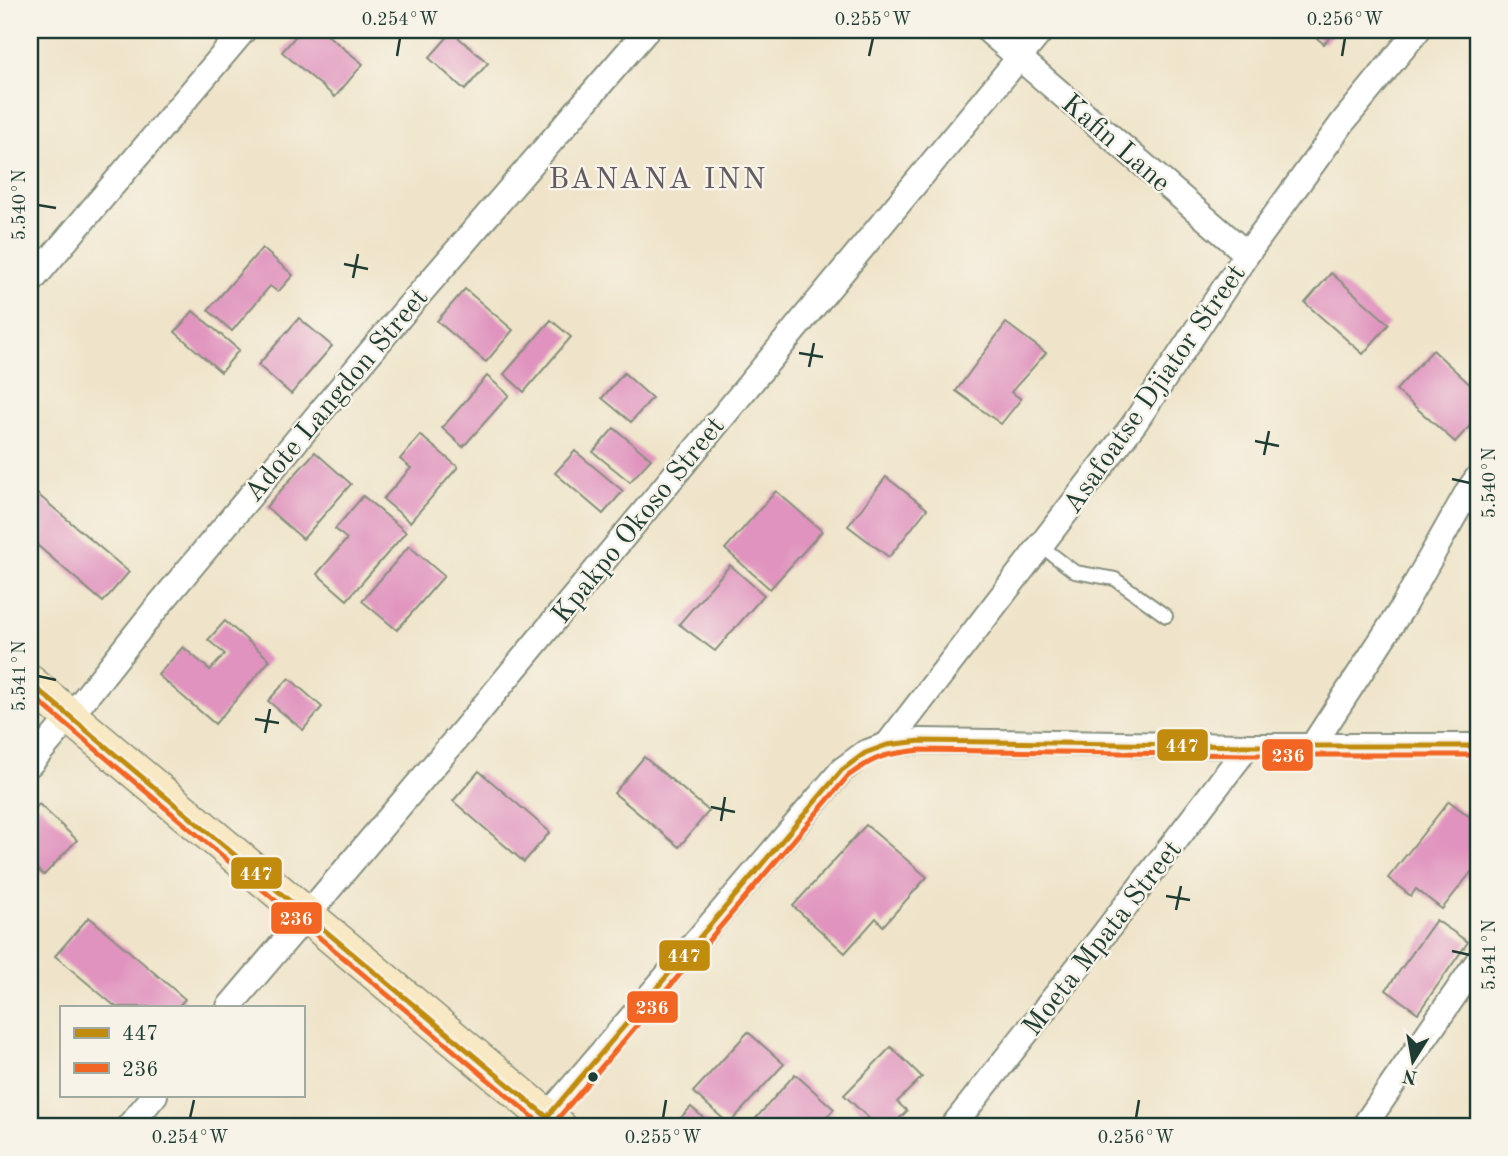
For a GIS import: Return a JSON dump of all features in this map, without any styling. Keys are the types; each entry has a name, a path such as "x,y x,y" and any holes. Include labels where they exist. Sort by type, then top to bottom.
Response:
{"street":[{"path":"30,283 244,30"},
{"name":"Adote Langdon Street","path":"30,764 404,312 647,30"},
{"name":"Kafin Lane","path":"988,30 1247,254"},
{"name":"Kpakpo Okoso Street","path":"230,1006 468,725 1042,30"},
{"name":"Asafoatse Djiator Street","path":"887,744 1134,424 1247,254 1343,122 1418,30"},
{"path":"1313,745 1401,610 1475,489"},
{"path":"30,683 548,1123 842,770 865,753 887,744 921,741 1478,746"},
{"name":"Moeta Mpata Street","path":"953,1126 1248,746"},
{"path":"1364,1126 1478,961"},
{"path":"129,1126 154,1096"}],"lane":[{"path":"1041,546 1075,572 1115,579 1166,616"}],"building":[{"path":"301,30 321,30 363,64 335,97 282,52"},
{"path":"1307,30 1336,30 1324,44"},
{"path":"452,32 488,63 465,90 429,58"},
{"path":"262,248 293,275 278,292 270,286 232,331 208,310"},
{"path":"1331,273 1389,324 1363,354 1305,303"},
{"path":"465,289 513,330 486,362 437,321"},
{"path":"193,311 239,350 221,372 175,332"},
{"path":"299,318 332,346 291,394 258,365"},
{"path":"551,320 571,337 524,392 504,374"},
{"path":"1006,323 1046,353 1011,392 1021,399 1001,424 956,391"},
{"path":"1433,350 1478,392 1478,417 1455,442 1396,390"},
{"path":"624,373 652,398 631,422 602,398"},
{"path":"487,376 509,395 463,447 442,428"},
{"path":"614,428 651,459 630,482 593,452"},
{"path":"420,435 458,467 410,522 383,499 411,468 400,459"},
{"path":"575,451 623,491 603,514 555,473"},
{"path":"315,452 351,484 303,539 266,507"},
{"path":"886,477 927,509 889,557 848,526"},
{"path":"776,491 822,531 770,589 725,549"},
{"path":"35,492 129,572 103,602 30,539 30,498"},
{"path":"363,496 406,532 347,600 317,574 347,539 335,529"},
{"path":"409,546 444,576 397,630 362,601"},
{"path":"730,565 764,595 715,651 679,624"},
{"path":"225,621 270,660 215,724 158,675 183,647 210,670 225,654 208,640"},
{"path":"289,678 322,707 303,730 268,701"},
{"path":"644,757 709,811 679,847 614,793"},
{"path":"479,771 550,832 524,862 453,801"},
{"path":"1449,801 1475,821 1478,817 1478,868 1476,866 1442,909 1416,889 1411,896 1388,878"},
{"path":"39,804 77,840 44,875 30,863 30,814"},
{"path":"866,825 927,877 883,926 876,918 845,953 793,906"},
{"path":"89,917 185,999 179,1006 115,1006 55,956"},
{"path":"1436,920 1468,942 1418,1013 1386,990"},
{"path":"748,1032 784,1064 729,1124 693,1092"},
{"path":"891,1047 922,1077 897,1102 907,1111 892,1126 877,1126 844,1095"},
{"path":"795,1074 834,1109 819,1126 750,1125"},
{"path":"691,1107 713,1126 673,1126"}],"transit line":[{"name":"447","path":"30,683 547,1117 842,770 865,753 887,745 921,741 1478,746"},
{"name":"236","path":"30,694 541,1124 547,1126 554,1123 848,776 890,754 921,750 1478,755"}],"district":[{"name":"BANANA INN","path":"658,178"}]}
